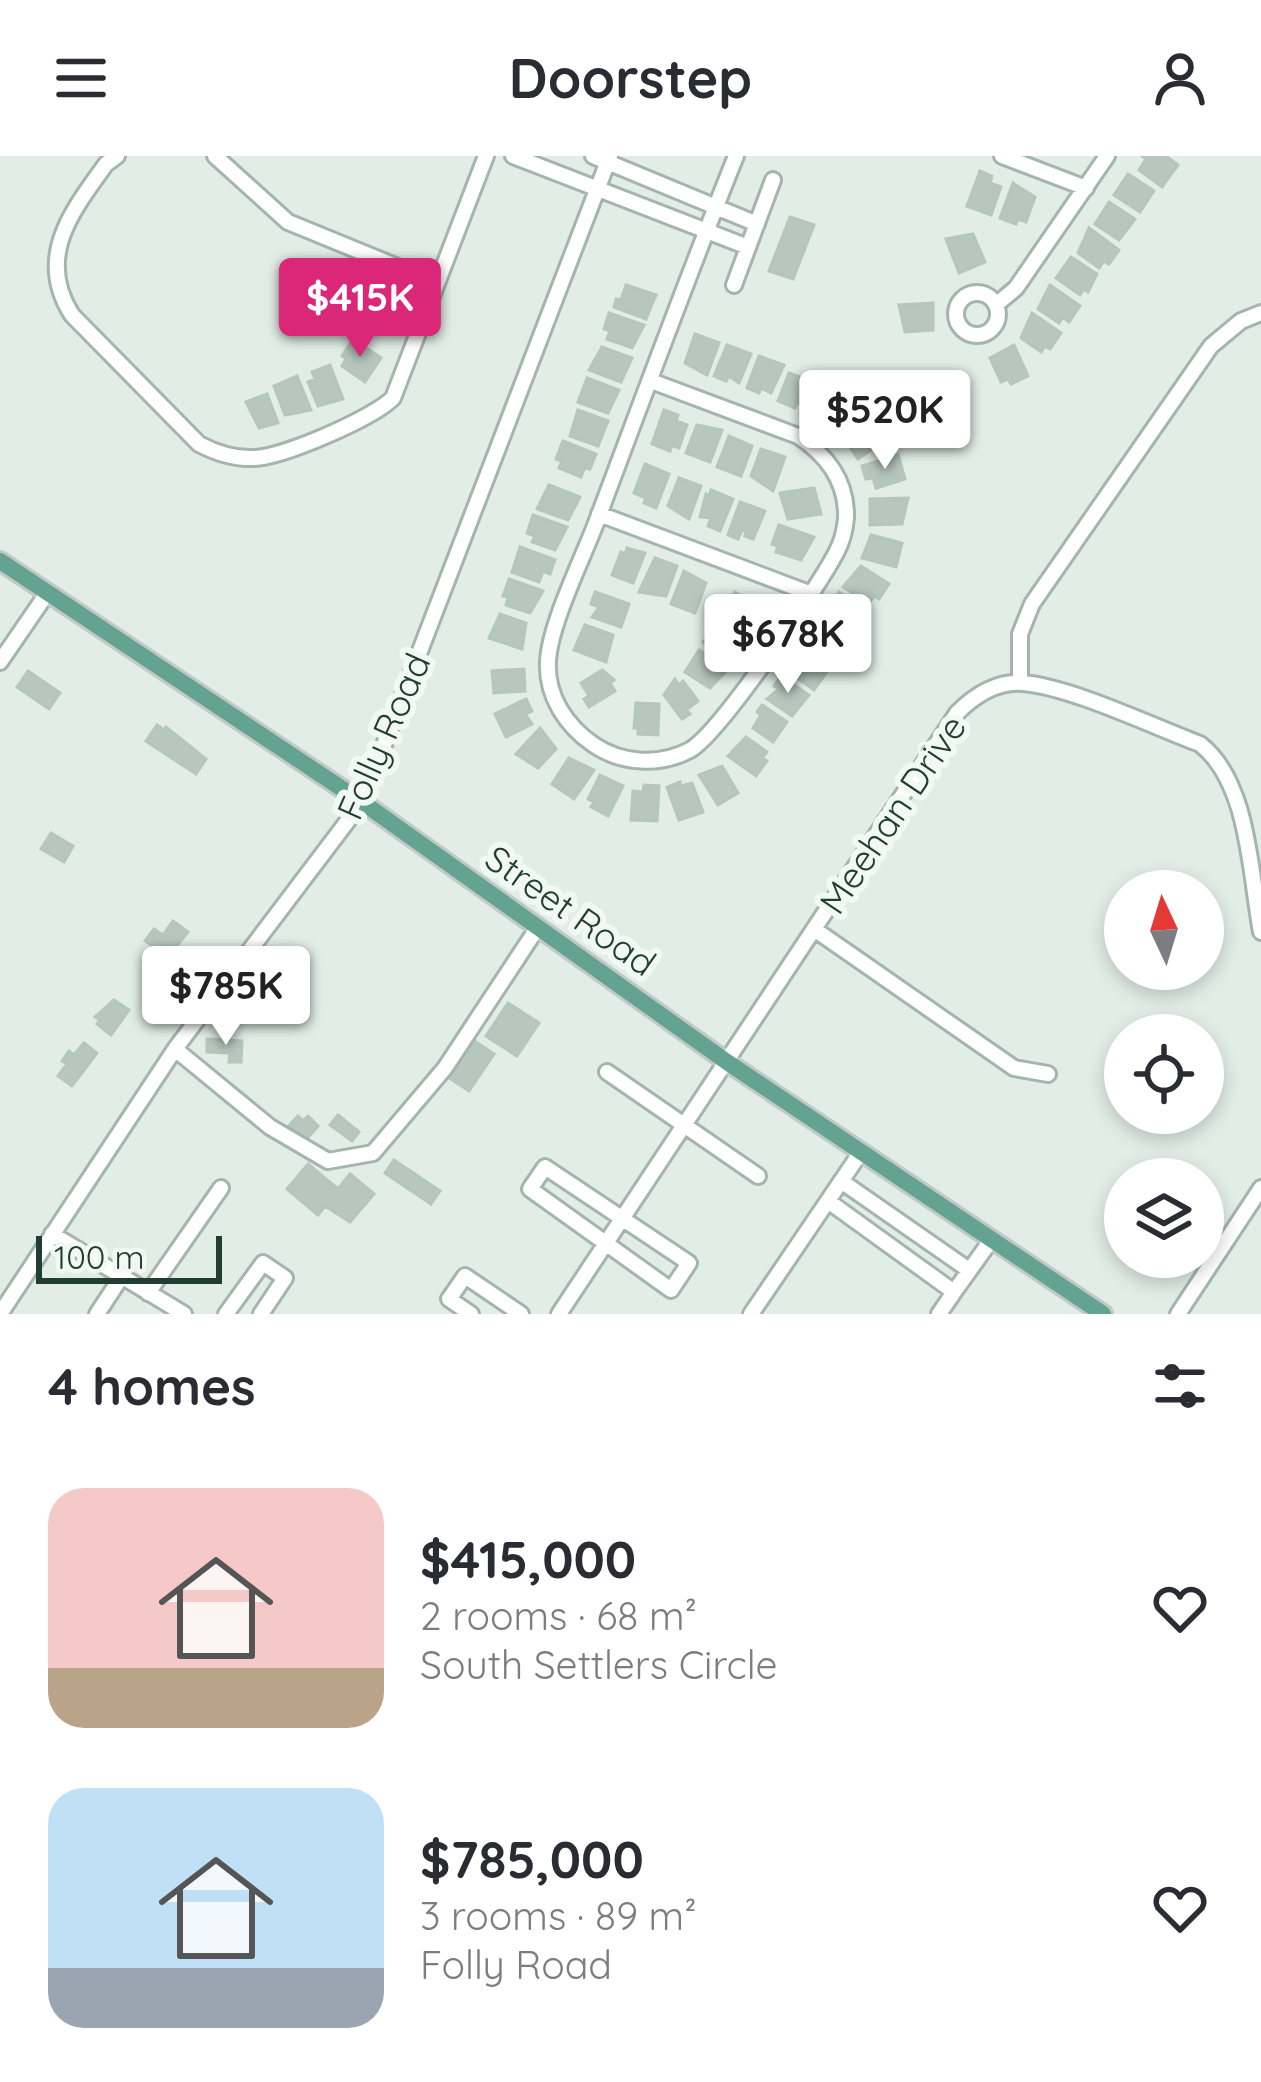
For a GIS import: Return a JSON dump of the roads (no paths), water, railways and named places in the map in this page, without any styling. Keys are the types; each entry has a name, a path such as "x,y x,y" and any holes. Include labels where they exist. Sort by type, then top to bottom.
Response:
{"main road":[{"name":"Street Road","path":"0,560 362,802 727,1062 1103,1314"}],"street":[{"path":"117,156 106,164 60,235 56,271 63,301 199,443 239,458 265,457 381,410 393,398 486,156"},
{"path":"215,156 288,222 436,283"},
{"path":"513,156 748,247"},
{"path":"651,381 798,436 833,468 844,496 845,526 836,554 715,730 685,752 654,761 610,754 594,745 563,715 547,666 551,643 736,156"},
{"path":"1002,156 1086,188"},
{"path":"997,304 1016,288 1106,156"},
{"path":"603,158 757,224"},
{"name":"Folly Road","path":"0,1314 176,1048 362,802 597,189 603,158"},
{"path":"734,285 773,180"},
{"path":"1261,313 1241,321 1211,346 1032,604 1020,634 1020,682 1056,690 1200,744 1214,755 1228,774 1237,801 1261,932"},
{"path":"599,514 809,593"},
{"path":"0,662 48,592"},
{"name":"Meehan Drive","path":"559,1314 957,713 974,697 1020,682"},
{"path":"176,1048 270,1127 328,1161 373,1153 445,1068 538,927"},
{"path":"814,929 1013,1068 1048,1074"},
{"path":"607,1072 758,1176"},
{"path":"751,1314 861,1152"},
{"path":"545,1167 622,1219 689,1263 671,1290 530,1189 545,1167"},
{"path":"841,1181 969,1270"},
{"path":"148,1292 221,1188"},
{"path":"1178,1314 1261,1188"},
{"path":"828,1201 954,1292"},
{"path":"52,1234 184,1314"},
{"path":"939,1314 992,1239"},
{"path":"226,1314 263,1263 285,1278 261,1314"},
{"path":"97,1314 122,1276"},
{"path":"471,1314 449,1299 465,1276 521,1314"}]}
